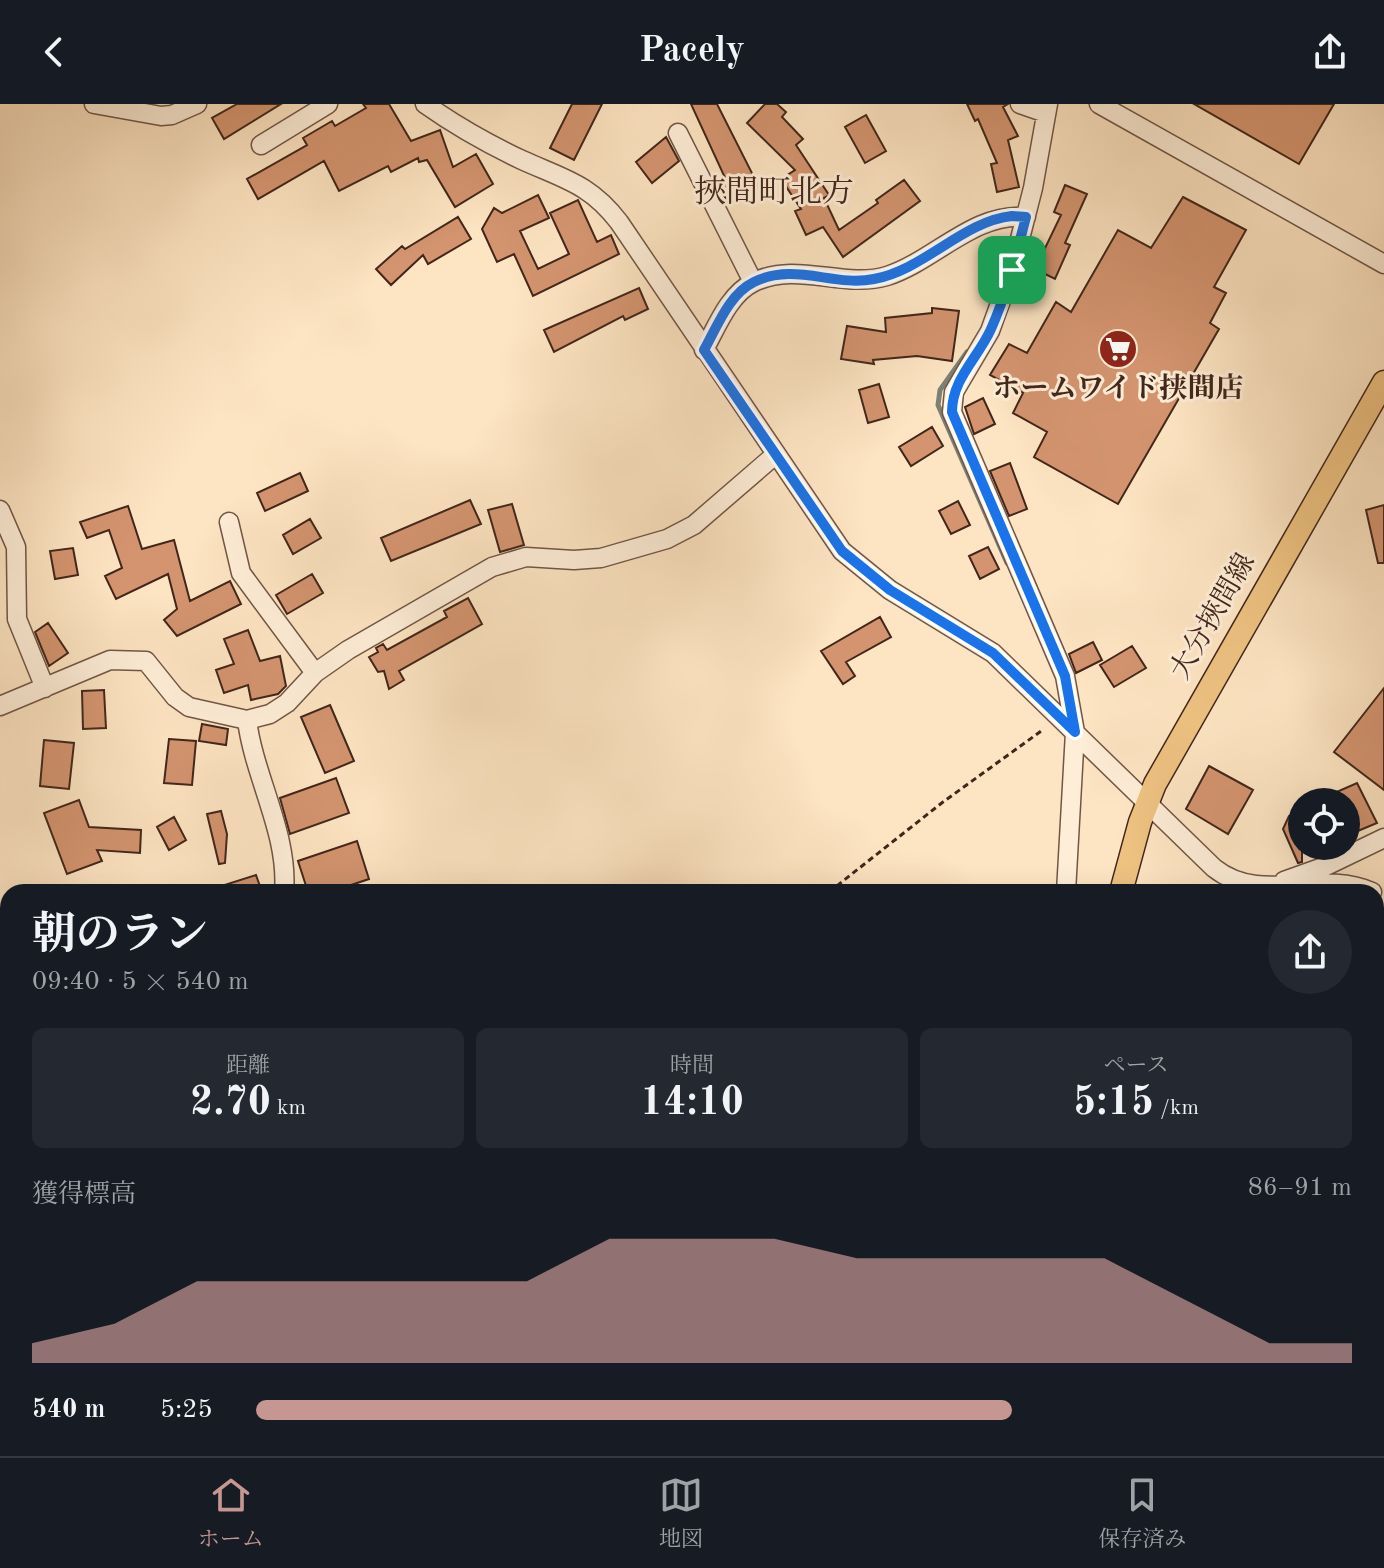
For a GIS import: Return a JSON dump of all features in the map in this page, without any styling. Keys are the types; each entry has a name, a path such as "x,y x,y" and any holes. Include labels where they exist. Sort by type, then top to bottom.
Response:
{"main road":[{"name":"大分挾間線","path":"1123,884 1147,804 1218,670 1384,382"}],"street":[{"path":"94,104 161,116 172,115 197,104"},
{"path":"261,145 328,104"},
{"path":"1020,104 1047,108 1026,217 1005,293 984,342 954,392 952,412 1065,676 1075,732 1066,884"},
{"path":"1099,104 1384,264"},
{"path":"433,107 499,148 589,189 619,222 829,536 855,564 890,590 985,648 1224,876 1242,884"},
{"path":"678,133 753,282"},
{"path":"704,350 733,300 753,282 783,273 876,279 925,259 964,234 1000,219 1026,217"},
{"path":"0,706 110,660 146,661 175,697 189,707 247,720 270,714 287,703 315,673 420,607 504,562 537,556 574,560 601,558 635,550 680,533 704,517 775,455"},
{"path":"0,510 16,547 17,619 45,688"},
{"path":"229,522 241,573 315,673"},
{"path":"247,720 251,751 280,843 283,884"},
{"path":"1271,884 1326,866 1384,838"}],"path":[{"path":"839,884 943,802 1060,717"}],"building":[{"path":"237,104 281,104 224,139 212,118"},
{"path":"363,104 389,104 411,141 440,130 453,167 476,154 493,184 455,207 427,160 419,162 418,158 391,172 388,166 339,191 324,161 258,199 247,179 307,145 303,138 332,121 335,126 366,108"},
{"path":"572,104 602,104 574,160 550,148"},
{"path":"691,104 717,104 759,187 729,204 719,187 727,182"},
{"path":"765,104 777,104 786,112 782,117 803,139 796,145 829,195 824,198 839,230 904,180 920,201 843,257 823,227 806,235 795,211 801,209 781,179 795,170 747,123"},
{"path":"967,104 1008,104 1003,107 1018,136 1008,140 1019,187 997,192 991,164 997,163 978,119 975,121"},
{"path":"1194,104 1334,104 1299,164"},
{"path":"866,115 886,151 865,163 845,127"},
{"path":"666,137 679,161 652,183 636,162"},
{"path":"1065,185 1087,194 1065,243 1070,245 1055,279 1035,269 1061,215 1054,212"},
{"path":"538,195 549,218 520,231 538,269 569,254 550,213 578,200 597,242 611,235 619,254 533,296 514,254 497,262 482,229 494,208 502,213"},
{"name":"ホームワイド挟間店","path":"1183,197 1246,230 1214,287 1226,293 1210,323 1219,329 1118,504 1034,457 1047,432 1013,413 1023,393 990,375 1009,344 1027,353 1056,302 1071,312 1118,230 1151,248"},
{"path":"458,217 471,239 428,264 423,255 391,285 376,269 402,246 405,249"},
{"path":"639,288 648,309 625,320 623,316 554,352 544,330"},
{"path":"932,308 959,311 952,361 917,356 873,360 874,364 841,359 847,326 886,332 885,318 932,313"},
{"path":"879,384 889,417 868,423 859,390"},
{"path":"983,398 995,424 974,434 965,407"},
{"path":"932,427 943,446 911,466 899,447"},
{"path":"1010,463 1027,509 1009,516 990,471"},
{"path":"300,473 308,491 265,511 257,493"},
{"path":"470,500 481,524 391,561 381,538"},
{"path":"958,501 970,525 951,534 939,511"},
{"path":"512,504 524,545 500,552 488,510"},
{"path":"1384,505 1384,563 1378,563 1366,510"},
{"path":"128,506 142,549 174,540 190,601 230,581 241,604 177,636 164,620 177,609 168,574 116,599 105,576 122,568 109,530 87,538 80,522"},
{"path":"310,519 321,538 293,554 283,535"},
{"path":"988,547 999,569 980,579 969,556"},
{"path":"73,548 78,575 55,579 50,551"},
{"path":"312,574 323,593 287,614 276,595"},
{"path":"468,598 482,624 399,671 404,680 389,689 384,671 378,672 369,657 378,652 376,648 383,644 387,650 447,617 444,611"},
{"path":"880,617 891,637 846,662 855,676 843,684 821,651"},
{"path":"48,623 68,653 49,666 35,632"},
{"path":"248,630 260,661 280,656 286,686 278,694 251,700 248,685 224,693 216,670 234,664 224,639"},
{"path":"1093,642 1102,660 1076,673 1069,654"},
{"path":"1132,646 1146,668 1114,687 1100,665"},
{"path":"1384,688 1384,790 1334,752"},
{"path":"104,690 106,728 83,729 82,691"},
{"path":"330,705 354,761 325,773 301,717"},
{"path":"202,724 228,729 226,745 199,741"},
{"path":"169,739 196,741 192,785 164,783"},
{"path":"44,740 74,743 69,789 40,786"},
{"path":"1209,766 1253,790 1228,834 1186,809"},
{"path":"336,778 349,813 290,834 280,798"},
{"path":"1360,789 1377,823 1360,830"},
{"path":"79,800 89,827 141,830 140,853 97,850 102,861 67,874 44,813"},
{"path":"221,811 227,834 225,863 219,864 207,814"},
{"path":"174,817 186,840 169,850 157,827"},
{"path":"1288,818 1288,840 1283,829"},
{"path":"357,841 369,879 354,884 305,884 298,861"},
{"path":"256,875 259,884 228,884"}],"waterway":[{"path":"967,352 940,390 938,405 1007,563"}],"place":[{"name":"ホームワイド挟間店","path":"1118,349"}],"district":[{"name":"挾間町北方","path":"774,194"}],"route":[{"path":"1026,217 1012,270 990,331 954,392 952,412 1065,676 1073,707 1075,732 993,653 890,590 842,551 704,350 739,293 753,282 773,275 804,273 876,279 925,259 964,234 1000,219 1026,217"}]}
